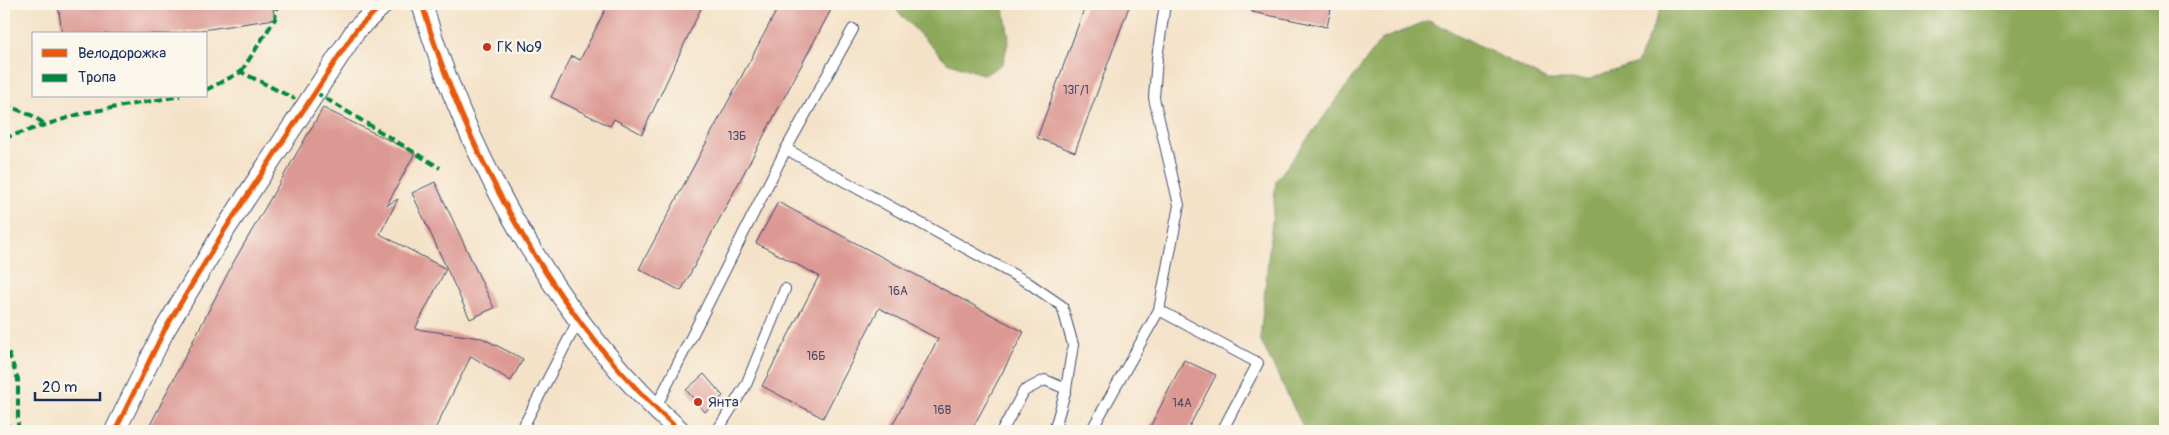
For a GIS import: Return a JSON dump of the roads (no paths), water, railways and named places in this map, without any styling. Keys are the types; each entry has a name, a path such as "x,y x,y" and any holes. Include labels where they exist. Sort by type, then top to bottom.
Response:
{"street":[{"path":"115,431 164,331 224,231 356,30 383,4"},
{"path":"422,4 435,49 476,149 528,243 579,319 626,379 654,409 680,431"}],"lane":[{"path":"1090,431 1159,310 1179,205 1154,98 1157,58 1165,4"},
{"path":"654,409 786,149 853,29"},
{"path":"786,149 1027,282 1062,306 1073,345 1066,389 1054,431"},
{"path":"716,431 746,385 785,289"},
{"path":"1159,310 1258,363 1222,431"},
{"path":"521,431 579,319"},
{"path":"1002,431 1024,391 1045,380 1066,389"},
{"path":"4,428 8,431"}],"place":[{"name":"ГК №9","path":"487,47"},
{"name":"Янта","path":"698,402"}]}
